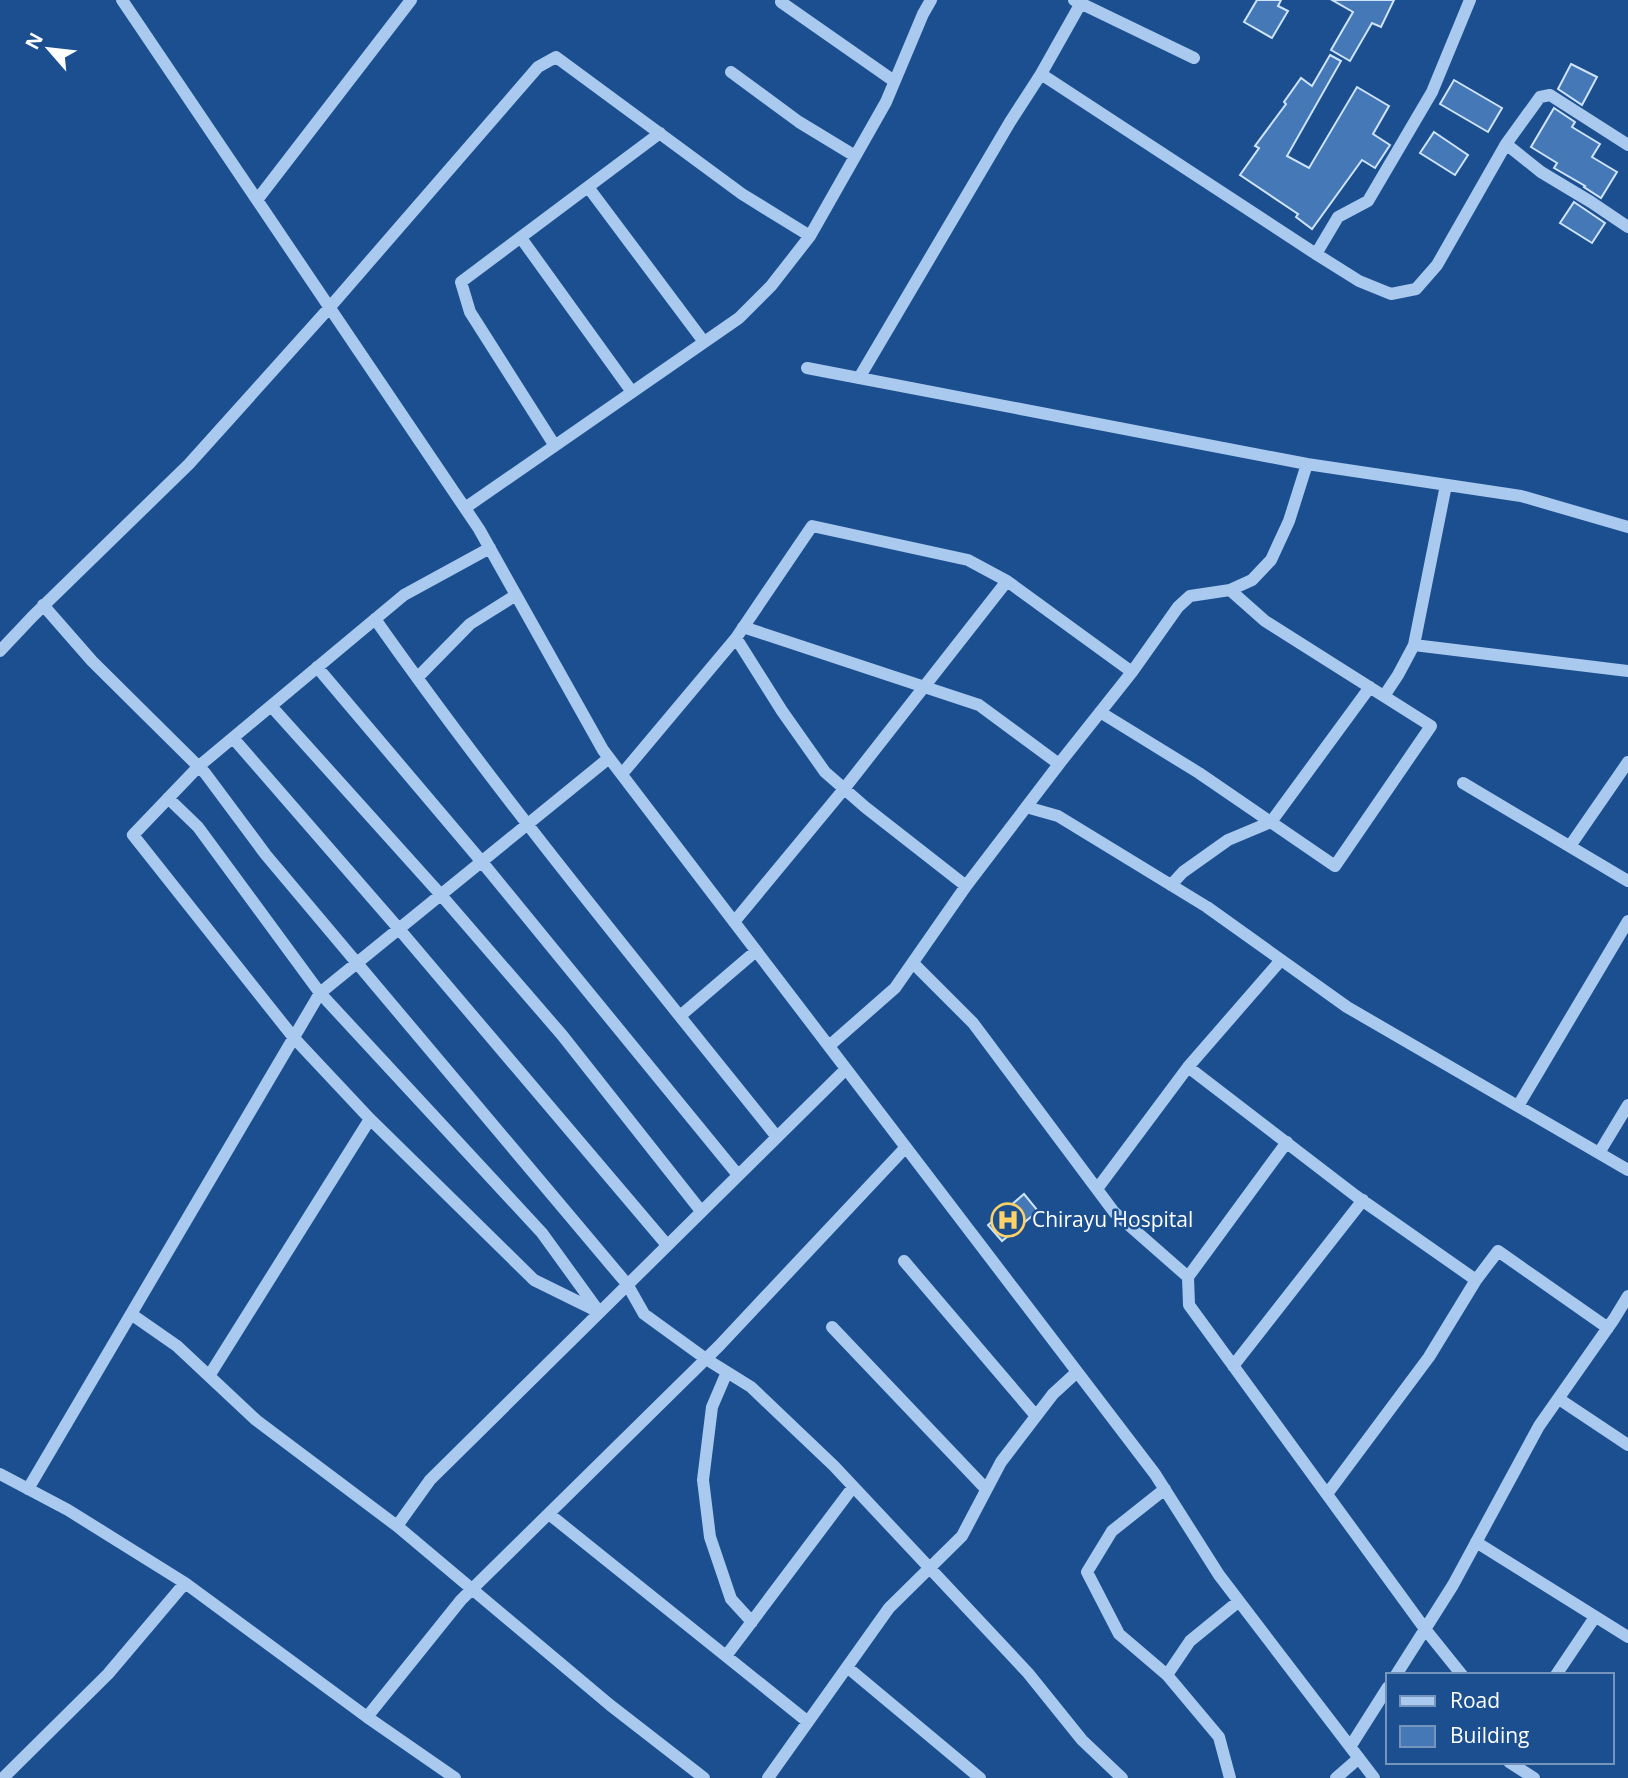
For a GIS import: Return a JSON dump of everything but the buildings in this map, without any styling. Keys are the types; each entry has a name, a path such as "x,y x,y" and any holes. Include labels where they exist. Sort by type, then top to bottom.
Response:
{"street":[{"path":"122,0 465,508 603,750 1165,1489 1219,1575 1374,1778"},
{"path":"257,200 411,0"},
{"path":"465,508 739,318 771,286 810,236 886,102 931,0"},
{"path":"1316,254 1338,217 1368,201 1432,92 1470,0"},
{"path":"781,2 894,81"},
{"path":"859,378 1041,74 1077,2 1194,58"},
{"path":"0,651 43,605 189,464 330,307 538,67 556,57 742,194 810,236"},
{"path":"731,72 799,122 855,156"},
{"path":"1041,74 1316,254 1359,281 1391,294 1416,289 1437,265 1506,144 1541,97 1550,95 1628,145"},
{"path":"555,446 470,312 461,282 660,133"},
{"path":"1506,144 1541,172 1628,227"},
{"path":"589,187 704,342"},
{"path":"521,238 632,392"},
{"path":"807,368 1307,464 1521,496 1628,527"},
{"path":"829,1046 895,989 967,886 1132,672 1178,607 1190,596 1230,590 1252,580 1272,560 1289,521 1307,464"},
{"path":"1384,696 1414,645 1446,485"},
{"path":"622,774 740,633 812,526 968,560 1007,581 1132,672"},
{"path":"490,548 404,595 199,766 133,835 294,1038 370,1119 534,1280 599,1312"},
{"path":"734,922 844,789 1007,581"},
{"path":"1100,712 1199,773 1335,866 1431,726 1265,621 1230,590"},
{"path":"416,678 470,625 516,595"},
{"path":"43,605 92,661 199,766 266,855 627,1284 644,1314 706,1359 751,1387 824,1457 1028,1674 1082,1740 1122,1778"},
{"path":"375,619 527,825 777,1137"},
{"path":"740,633 979,705 1059,764"},
{"path":"740,633 782,711 825,772 967,886"},
{"path":"1414,645 1628,671"},
{"path":"317,667 482,862 738,1175"},
{"path":"1171,885 1182,872 1228,840 1271,822 1370,687"},
{"path":"271,706 441,895 562,1035 701,1211"},
{"path":"233,738 667,1245"},
{"path":"28,1489 320,993 609,758"},
{"path":"1570,846 1628,762"},
{"path":"1463,783 1628,881"},
{"path":"168,798 198,827 320,993 542,1233 599,1312"},
{"path":"1026,807 1058,816 1207,907 1347,1007 1628,1170"},
{"path":"1518,1106 1628,921"},
{"path":"680,1016 756,951"},
{"path":"1097,1189 1188,1067 1281,960"},
{"path":"913,963 973,1023 1114,1212 1188,1277"},
{"path":"1188,1067 1363,1200 1476,1280"},
{"path":"397,1526 430,1480 846,1069"},
{"path":"1599,1153 1628,1105"},
{"path":"209,1376 370,1119"},
{"path":"1287,1142 1188,1277 1189,1305 1425,1629 1460,1673"},
{"path":"367,1717 461,1600 706,1359 906,1147"},
{"path":"1233,1366 1363,1200"},
{"path":"1327,1494 1429,1357 1476,1280 1498,1251 1608,1328"},
{"path":"904,1261 1036,1416"},
{"path":"1397,1673 1453,1585 1539,1426 1628,1296"},
{"path":"131,1314 177,1346 256,1420 397,1526 610,1705 704,1778"},
{"path":"832,1328 986,1489"},
{"path":"727,1372 712,1407 703,1480 710,1537 731,1599 752,1622"},
{"path":"768,1778 889,1608 962,1536 1001,1462 1053,1394 1077,1372"},
{"path":"1559,1399 1628,1445"},
{"path":"0,1474 68,1510 186,1583 367,1717 455,1778"},
{"path":"726,1656 853,1487"},
{"path":"1165,1489 1112,1531 1087,1572 1119,1634 1167,1675 1219,1737 1230,1778"},
{"path":"548,1514 808,1722"},
{"path":"1476,1542 1628,1637"},
{"path":"3,1778 108,1674 186,1583"},
{"path":"1167,1675 1190,1641 1239,1601"},
{"path":"1557,1673 1595,1617"},
{"path":"847,1667 981,1778"},
{"path":"1350,1747 1386,1690"},
{"path":"1336,1778 1359,1758"},
{"path":"1512,1764 1534,1778"}],"place":[{"name":"Chirayu Hospital","path":"1008,1220"}]}
